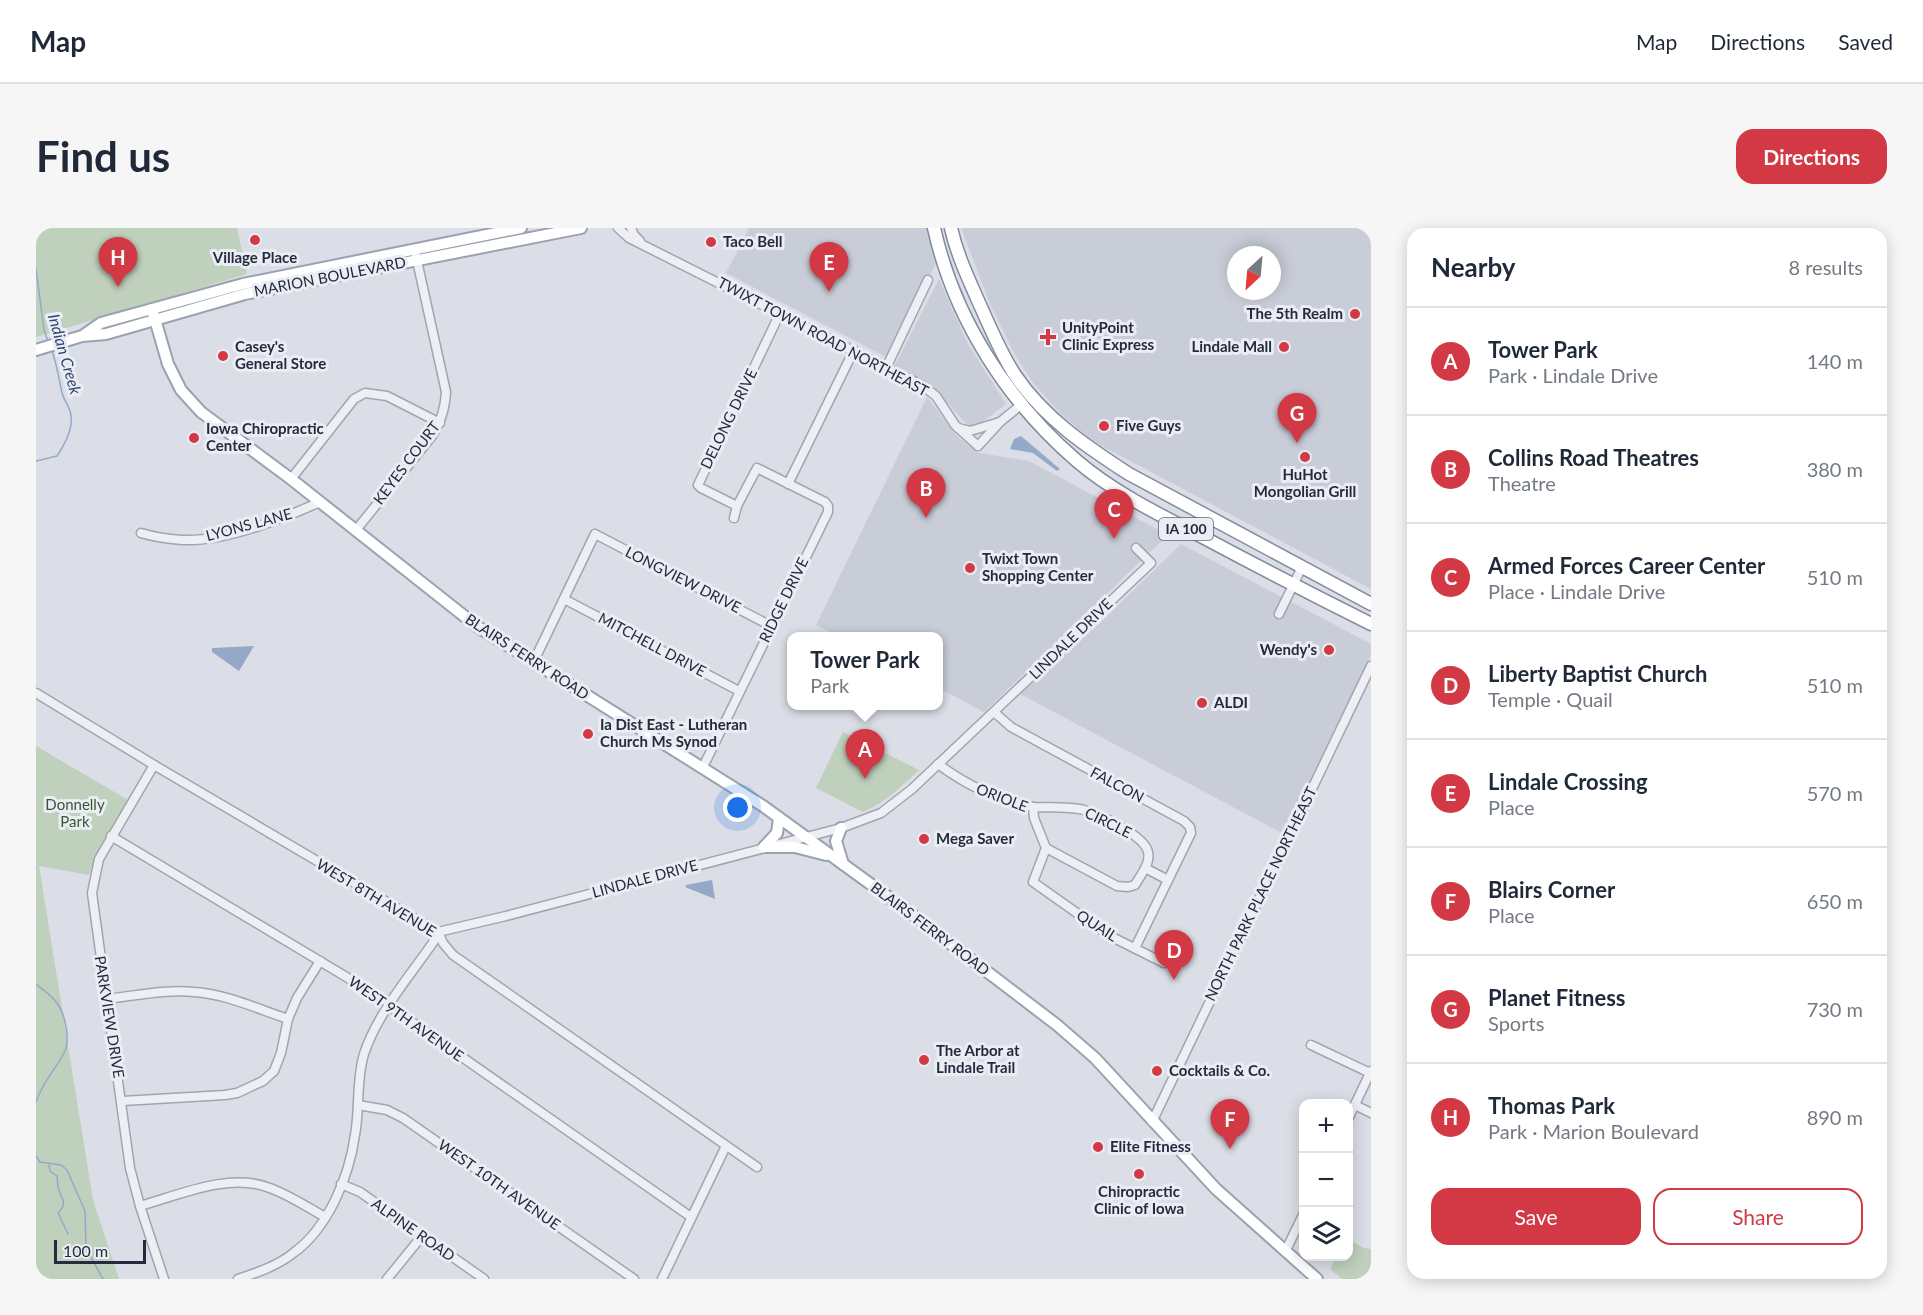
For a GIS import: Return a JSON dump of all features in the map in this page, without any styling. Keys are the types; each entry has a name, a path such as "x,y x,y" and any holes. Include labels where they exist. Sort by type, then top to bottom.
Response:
{"highway":[{"name":"IA 100","path":"934,228 954,291 969,324 1005,386 1046,433 1078,463 1139,504 1371,624"},
{"name":"IA 100","path":"951,228 969,282 1002,352 1015,375 1032,397 1060,424 1092,450 1129,474 1371,604"}],"main road":[{"name":"MARION BOULEVARD","path":"36,350 82,336 106,334 153,314 416,255 521,228"},
{"name":"MARION BOULEVARD","path":"416,255 534,232 581,228"},
{"name":"BLAIRS FERRY ROAD","path":"153,314 168,364 181,390 201,412 291,479 478,627 703,767 778,818 839,861 1064,1031 1101,1065 1216,1189 1317,1279"},
{"path":"764,847 777,833 778,818"},
{"path":"764,847 795,847 839,861 836,841 841,828"}],"street":[{"name":"TWIXT TOWN ROAD NORTHEAST","path":"618,228 629,238 923,386 936,396 957,428 978,446 1000,422 1022,404"},
{"path":"631,228 634,235 645,246"},
{"name":"KEYES COURT","path":"356,530 432,436 445,409 446,392 416,255"},
{"path":"887,366 928,280"},
{"name":"DELONG DRIVE","path":"737,506 701,488 698,484 780,313"},
{"path":"788,484 854,350"},
{"path":"291,479 354,399 365,393 387,396 440,423"},
{"name":"TWIXT TOWN ROAD NORTHEAST","path":"957,428 970,431 1000,422"},
{"name":"RIDGE DRIVE","path":"703,767 828,512 825,502 757,468 737,506"},
{"name":"LYONS LANE","path":"141,534 182,540 212,538 292,515 320,502"},
{"path":"734,518 737,506"},
{"name":"LONGVIEW DRIVE","path":"564,599 595,534 771,626"},
{"name":"LINDALE DRIVE","path":"438,932 841,828 867,820 893,806 1152,563 1136,548"},
{"path":"1279,614 1302,567"},
{"path":"533,663 564,599"},
{"name":"MITCHELL DRIVE","path":"564,599 739,691"},
{"name":"NORTH PARK PLACE NORTHEAST","path":"1151,1120 1371,666"},
{"name":"WEST 8TH AVENUE","path":"36,693 438,932 443,943 453,955 757,1167"},
{"name":"FALCON","path":"994,712 1011,727 1184,821 1190,827 1191,833 1168,880"},
{"name":"ORIOLE","path":"938,764 960,780 978,789 1004,800 1033,807 1034,818 1046,848"},
{"name":"PARKVIEW DRIVE","path":"154,765 99,859 92,893 130,1168 164,1279"},
{"name":"CIRCLE","path":"1033,807 1082,809 1115,825 1143,841 1148,851 1145,868"},
{"name":"WEST 9TH AVENUE","path":"111,836 388,1002 389,1006 691,1217"},
{"path":"1046,848 1117,886 1135,885 1145,868 1168,880 1135,948"},
{"name":"QUAIL","path":"1046,848 1034,882 1093,925 1164,963"},
{"path":"238,1279 293,1254 309,1239 325,1217 350,1162 356,1134 364,1054 389,1006 435,941 438,932"},
{"path":"122,1101 225,1095 237,1093 263,1081 274,1071 281,1053 288,1020 297,998 320,961"},
{"path":"106,999 162,992 194,992 217,996 288,1020"},
{"path":"1311,1045 1370,1072 1353,1109"},
{"name":"WEST 10TH AVENUE","path":"358,1105 387,1110 403,1118 634,1279"},
{"path":"1355,1105 1371,1113"},
{"path":"662,1279 726,1146"},
{"path":"140,1206 220,1184 236,1182 266,1187 325,1217"},
{"name":"ALPINE ROAD","path":"341,1184 360,1192 484,1279"},
{"path":"1285,1252 1299,1224"},
{"path":"387,1279 422,1236"}],"shaded area":[{"path":"749,228 928,228 937,261 890,359 726,273"},
{"path":"961,228 1371,228 1371,589 1089,439 1059,412 1033,383 1014,353 990,304"},
{"path":"939,279 968,344 1006,404 972,430 932,386 895,365"},
{"path":"927,397 957,436 979,453 1029,461 1168,535 984,712 943,690 943,632 830,632 816,625"},
{"path":"1181,544 1371,644 1371,655 1284,834 1020,694 1103,620"}],"green space":[{"path":"36,228 237,228 247,274 36,337"},
{"path":"843,732 919,770 886,799 863,812 816,788"},
{"name":"Donnelly Park","path":"36,746 128,800 98,851 89,875 39,866 93,1200 119,1279 36,1279"},
{"path":"1353,1242 1371,1249 1371,1279 1342,1279 1330,1269 1334,1261 1353,1261"}],"water":[{"path":"1021,436 1060,469 1057,471 1033,453 1010,449 1014,439"},
{"path":"254,646 239,671 212,652 212,648"},
{"path":"712,880 715,899 685,887 686,885"}],"waterway":[{"name":"Indian Creek","path":"36,269 44,330 48,341"},
{"name":"Indian Creek","path":"36,461 57,456 66,440 71,423 70,411 62,393 52,351"},
{"path":"36,984 60,1008 65,1020 67,1041 64,1053 36,1102"},
{"path":"36,1156 40,1162 61,1165 67,1170 85,1211 86,1248 103,1279"},
{"path":"49,1165 50,1171 57,1176 64,1202 58,1213 68,1234"}],"place":[{"name":"Village Place","path":"255,240"},
{"name":"Taco Bell","path":"711,242"},
{"name":"Thomas Park","path":"118,287"},
{"name":"Lindale Crossing","path":"829,292"},
{"name":"The 5th Realm","path":"1355,314"},
{"name":"UnityPoint Clinic Express","path":"1048,337"},
{"name":"Lindale Mall","path":"1284,347"},
{"name":"Casey's General Store","path":"223,356"},
{"name":"Five Guys","path":"1104,426"},
{"name":"Iowa Chiropractic Center","path":"194,438"},
{"name":"Planet Fitness","path":"1297,443"},
{"name":"HuHot Mongolian Grill","path":"1305,457"},
{"name":"Collins Road Theatres","path":"926,518"},
{"name":"Armed Forces Career Center","path":"1114,539"},
{"name":"Twixt Town Shopping Center","path":"970,568"},
{"name":"Wendy's","path":"1329,650"},
{"name":"ALDI","path":"1202,703"},
{"name":"Ia Dist East - Lutheran Church Ms Synod","path":"588,734"},
{"name":"Tower Park","path":"865,779"},
{"name":"Mega Saver","path":"924,839"},
{"name":"Liberty Baptist Church","path":"1174,980"},
{"name":"The Arbor at Lindale Trail","path":"924,1060"},
{"name":"Cocktails & Co.","path":"1157,1071"},
{"name":"Elite Fitness","path":"1098,1147"},
{"name":"Blairs Corner","path":"1230,1149"},
{"name":"Chiropractic Clinic of Iowa","path":"1139,1174"}]}
